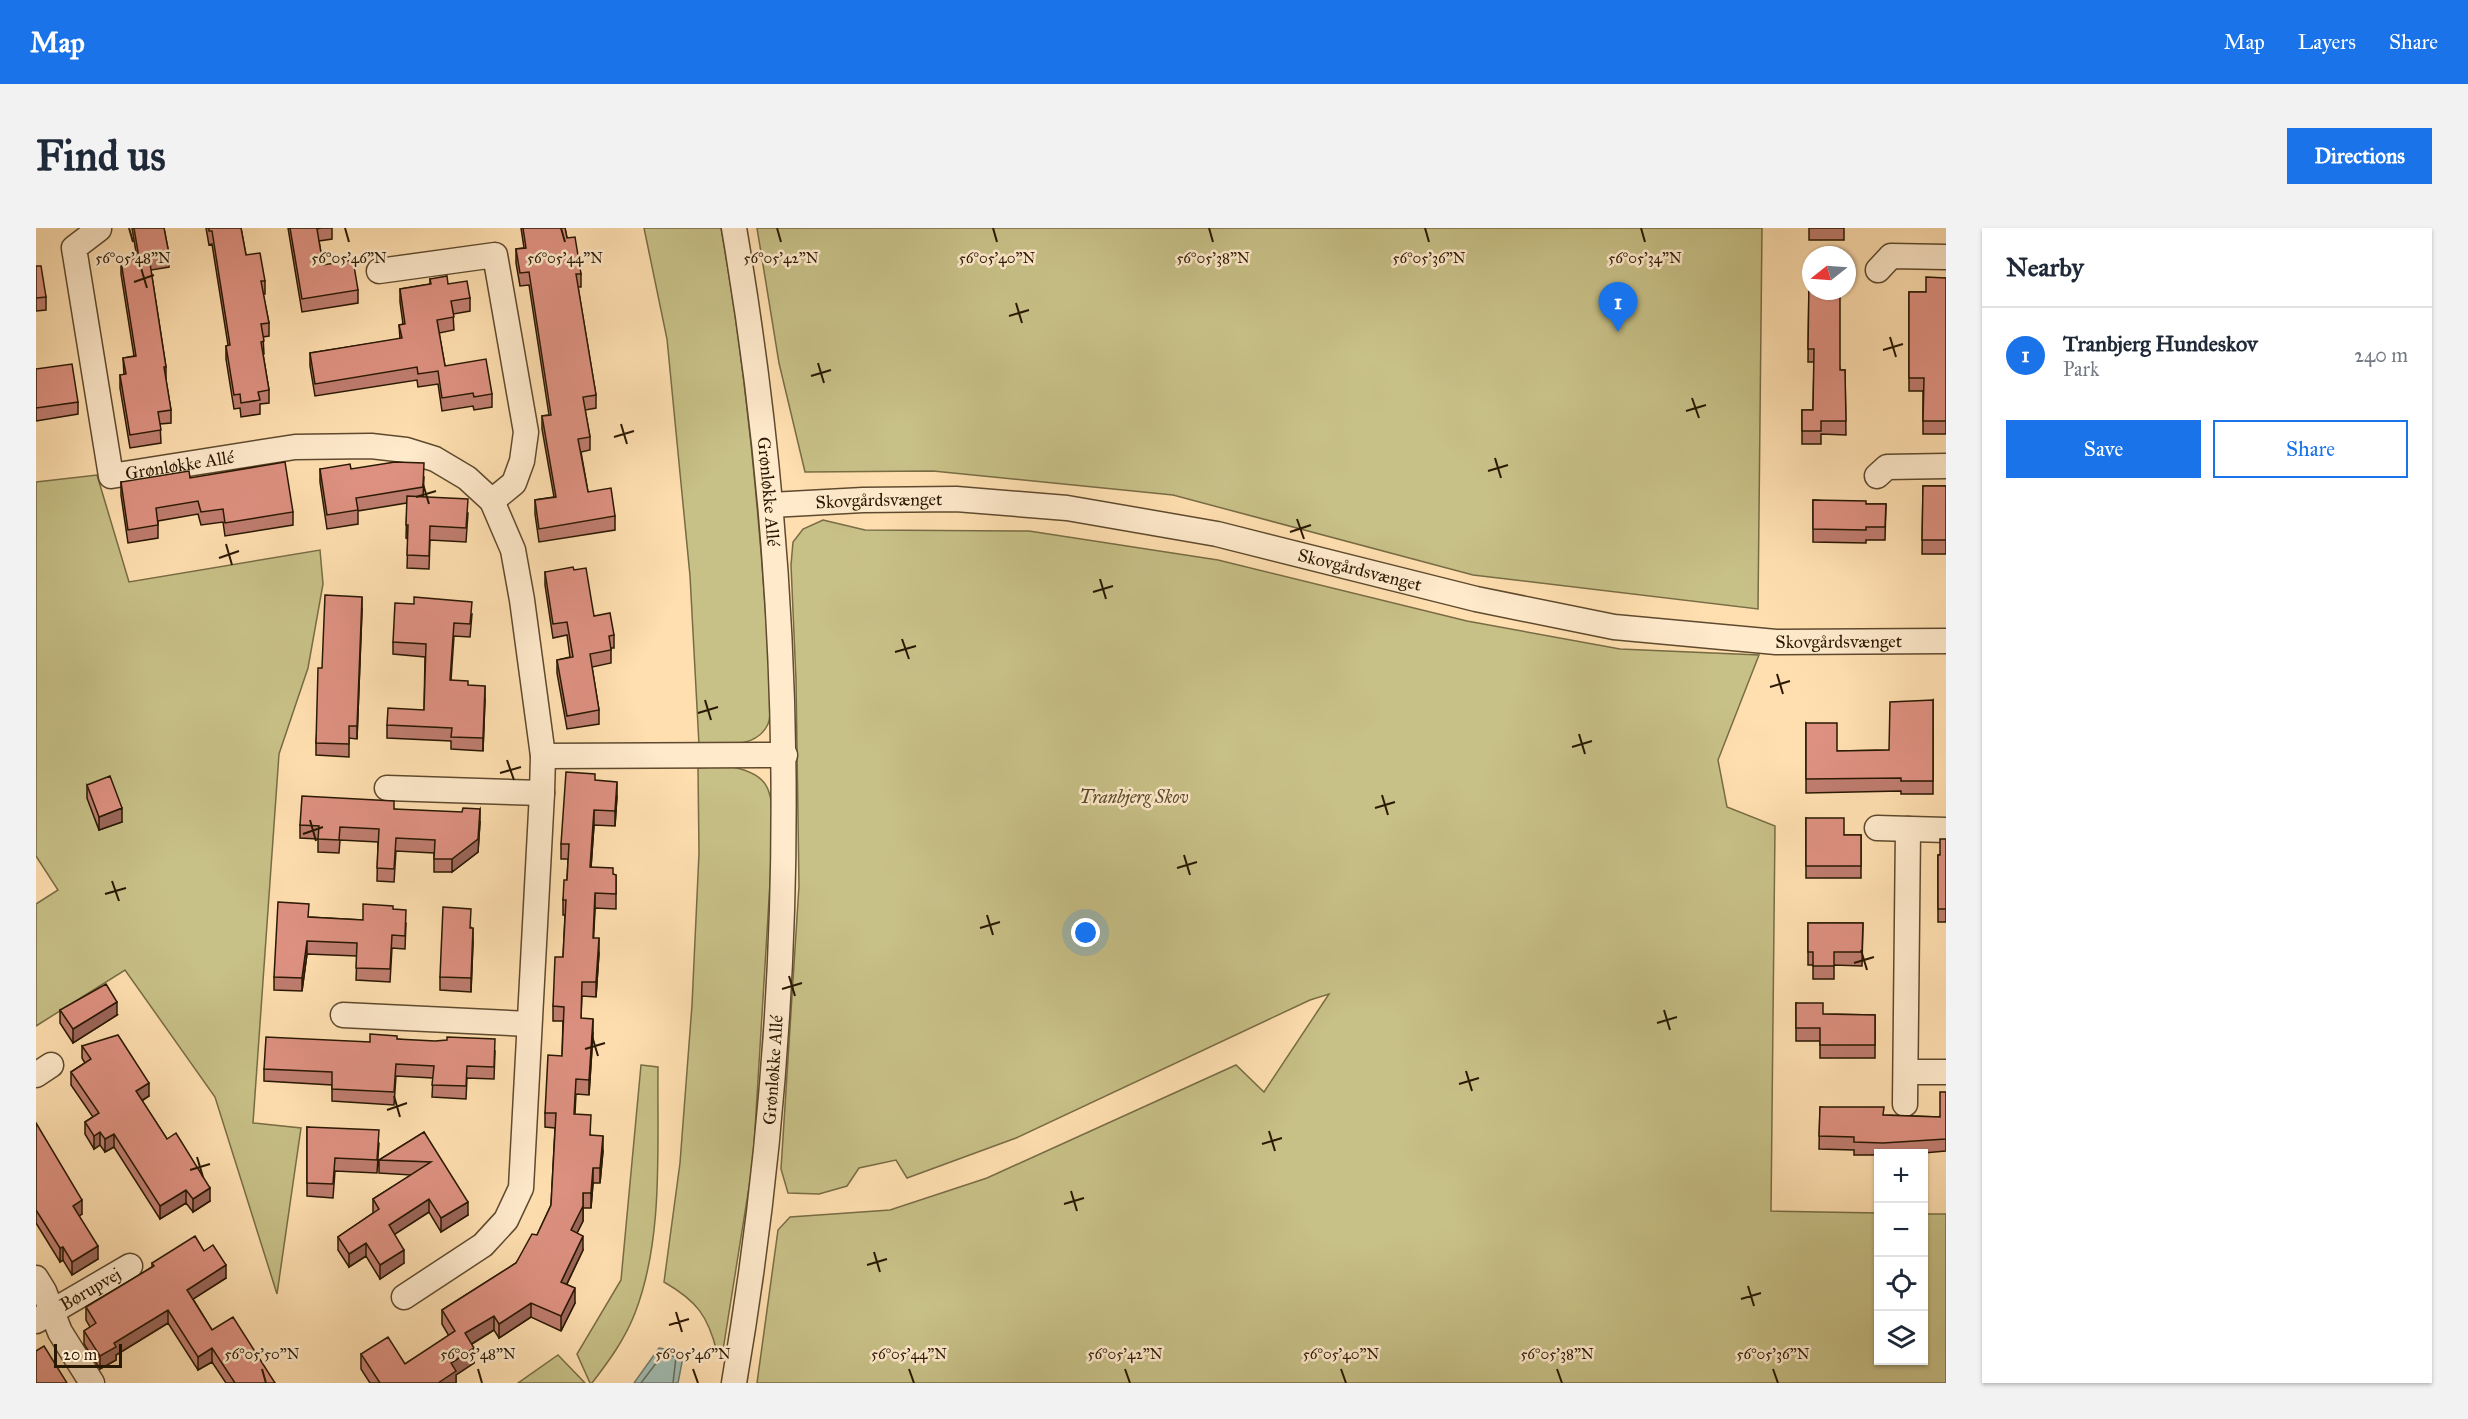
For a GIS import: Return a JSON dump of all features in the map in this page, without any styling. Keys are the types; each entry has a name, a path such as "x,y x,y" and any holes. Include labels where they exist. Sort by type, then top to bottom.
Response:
{"street":[{"name":"Grønløkke Allé","path":"734,228 756,376 771,505 781,645 785,755 783,923 771,1104 762,1193 734,1383"},
{"name":"Grønløkke Allé","path":"99,229 74,248 111,476 295,447 371,446 406,450 435,459 467,478 492,501 513,550 543,756 543,793 520,1188 506,1220 483,1245 405,1297"},
{"path":"379,271 495,255 526,432 522,461 514,483 492,501"},
{"path":"1878,270 1891,256 1946,257"},
{"path":"1877,476 1887,467 1946,466"},
{"name":"Skovgårdsvænget","path":"771,505 863,500 956,500 1067,508 1217,534 1476,599 1614,627 1776,642 1946,641"},
{"path":"543,756 785,755"},
{"path":"387,788 543,793"},
{"path":"1877,828 1946,830"},
{"path":"1905,1104 1908,829"},
{"path":"343,1015 529,1024"},
{"path":"1906,1072 1946,1072"},
{"name":"Børupvej","path":"44,1316 130,1266"},
{"name":"Børupvej","path":"36,1278 44,1316 60,1332 92,1383"}],"green space":[{"path":"644,228 721,228 750,430 771,707 768,724 763,732 756,738 738,744 699,745 690,576 667,339"},
{"path":"757,228 1762,228 1758,609 1473,575 1173,495 933,471 805,472 779,363"},
{"path":"97,475 129,582 320,550 323,584 308,668 279,754 253,1123 301,1128 277,1294 215,1097 125,970 36,1026 36,904 58,890 36,856 36,482"},
{"name":"Tranbjerg Skov","path":"823,520 865,530 1029,531 1218,560 1467,621 1620,649 1759,655 1718,760 1727,807 1775,826 1771,1211 1874,1213 1874,1365 1928,1365 1928,1214 1946,1214 1946,1383 757,1383 778,1230 790,1217 890,1210 987,1178 1236,1065 1264,1092 1329,994 1310,1000 1016,1138 907,1178 896,1160 859,1168 847,1186 819,1194 788,1193 781,1169 799,886 796,680 791,565 793,542 803,529"},
{"path":"727,766 754,774 762,780 770,797 773,834 753,1162 723,1350 717,1352 710,1329 700,1311 685,1296 664,1282 680,1163 692,1005 699,853 698,768"},
{"path":"641,1065 658,1067 657,1192 651,1254 631,1323 610,1358 590,1383 577,1354 621,1280"},
{"path":"558,1355 585,1383 518,1383"}],"water":[{"path":"659,1348 684,1352 678,1383 634,1383"}],"building":[{"path":"134,228 164,228 169,254 149,257 171,410 158,412 161,430 130,435 120,375 126,374 123,358 136,356 121,261 139,258"},
{"path":"209,228 241,228 246,255 260,253 265,281 261,281 269,323 261,324 264,341 261,342 269,390 258,392 260,400 241,403 240,394 234,395 226,346 230,345 212,231 209,231"},
{"path":"290,228 321,228 317,229 323,265 353,260 358,290 302,299"},
{"path":"523,228 565,228 567,238 575,237 581,274 576,274 596,395 583,397 590,437 578,439 588,492 611,488 615,516 539,529 535,500 556,497 542,416 551,415 529,272 520,273 516,249 526,248"},
{"path":"36,266 41,266 46,297 36,298"},
{"path":"447,276 448,284 467,281 470,298 451,301 454,317 437,320 445,366 486,359 492,394 474,397 473,393 442,398 438,371 418,374 417,367 315,384 310,353 402,338 399,325 405,324 400,289 431,284 430,279"},
{"path":"1926,277 1946,278 1946,421 1923,421 1924,378 1909,378 1909,292 1926,292"},
{"path":"1809,300 1840,300 1840,370 1845,370 1846,421 1821,421 1821,431 1802,431 1802,410 1813,410 1814,349 1808,349"},
{"path":"72,364 78,402 36,408 36,369"},
{"path":"285,462 293,512 225,523 223,509 201,512 198,501 156,508 158,525 128,530 121,482 189,471 190,478"},
{"path":"395,462 424,463 423,487 356,498 358,510 327,515 320,469 350,464 351,469"},
{"path":"1923,486 1946,486 1946,540 1922,540"},
{"path":"407,496 468,499 466,528 430,526 429,556 407,555"},
{"path":"1813,500 1866,501 1866,504 1886,504 1885,527 1866,527 1866,530 1813,529"},
{"path":"573,567 574,570 586,568 594,616 610,613 614,635 609,636 611,650 590,654 599,710 567,716 557,660 573,657 567,622 553,624 545,572"},
{"path":"325,595 362,597 357,726 349,726 349,744 316,743 318,668 322,668"},
{"path":"414,597 472,602 470,624 454,623 450,680 468,681 468,685 485,686 483,738 451,737 452,728 387,725 388,708 424,710 426,644 393,642 395,603 414,604"},
{"path":"1933,700 1933,781 1901,781 1901,778 1806,779 1806,723 1837,723 1837,751 1889,750 1890,702"},
{"path":"566,772 595,774 595,780 617,782 615,811 594,810 590,867 613,868 613,874 616,875 616,894 595,893 593,938 599,938 596,982 582,982 581,1018 593,1019 589,1080 576,1079 574,1114 591,1115 590,1135 603,1136 600,1168 593,1168 591,1193 583,1193 583,1206 571,1230 583,1236 561,1282 575,1288 561,1316 531,1303 499,1324 494,1316 465,1333 474,1348 451,1363 456,1371 438,1383 380,1383 361,1354 388,1337 405,1364 455,1331 442,1310 516,1263 532,1234 537,1235 551,1205 556,1113 545,1113 548,1055 562,1056 564,1007 553,1006 555,957 563,957 566,900 563,900 564,880 567,880 569,844 561,844"},
{"path":"110,776 122,808 99,817 87,785"},
{"path":"302,796 394,801 394,809 462,812 463,808 480,809 478,839 452,859 434,859 435,840 396,838 394,869 377,868 379,829 340,827 339,840 318,839 319,826 300,825"},
{"path":"1806,818 1844,818 1844,835 1861,835 1861,866 1806,866"},
{"path":"1940,839 1946,839 1946,909 1938,909"},
{"path":"278,902 309,904 308,917 363,920 363,904 393,906 393,909 406,910 405,936 392,935 390,969 356,968 357,943 307,941 302,978 274,977"},
{"path":"443,907 471,909 470,928 473,928 471,978 440,977"},
{"path":"1808,923 1863,923 1862,952 1834,952 1834,966 1813,966 1813,952 1808,952"},
{"path":"106,984 117,1002 73,1029 60,1010"},
{"path":"1796,1003 1823,1003 1823,1014 1875,1015 1875,1045 1820,1045 1820,1028 1796,1028"},
{"path":"370,1034 397,1036 397,1039 435,1041 447,1040 447,1037 495,1039 494,1067 467,1066 466,1086 432,1085 434,1066 396,1064 394,1092 332,1089 332,1072 264,1069 266,1037 370,1042"},
{"path":"118,1035 149,1083 136,1091 167,1139 176,1133 210,1188 193,1199 186,1190 160,1206 114,1134 105,1139 100,1132 94,1136 85,1122 99,1113 71,1072 91,1059 82,1046"},
{"path":"1940,1092 1946,1092 1946,1139 1883,1143 1854,1142 1854,1137 1819,1136 1820,1107 1884,1107 1883,1115 1940,1117"},
{"path":"36,1123 82,1200 73,1206 98,1246 72,1262 63,1247 60,1248 36,1210"},
{"path":"307,1127 379,1130 377,1160 335,1158 333,1184 307,1183"},
{"path":"424,1132 468,1202 441,1218 429,1199 389,1225 404,1250 380,1265 366,1243 349,1254 338,1237 379,1209 373,1199 431,1162 379,1160"},
{"path":"195,1236 204,1251 213,1245 226,1265 187,1290 212,1330 233,1317 275,1383 235,1383 212,1348 198,1357 168,1310 114,1343 116,1347 100,1356 84,1331 96,1323 86,1307 154,1266 152,1263"},
{"path":"44,1346 67,1383 36,1383 36,1351"}],"place":[{"name":"Tranbjerg Hundeskov","path":"1618,332"}]}
